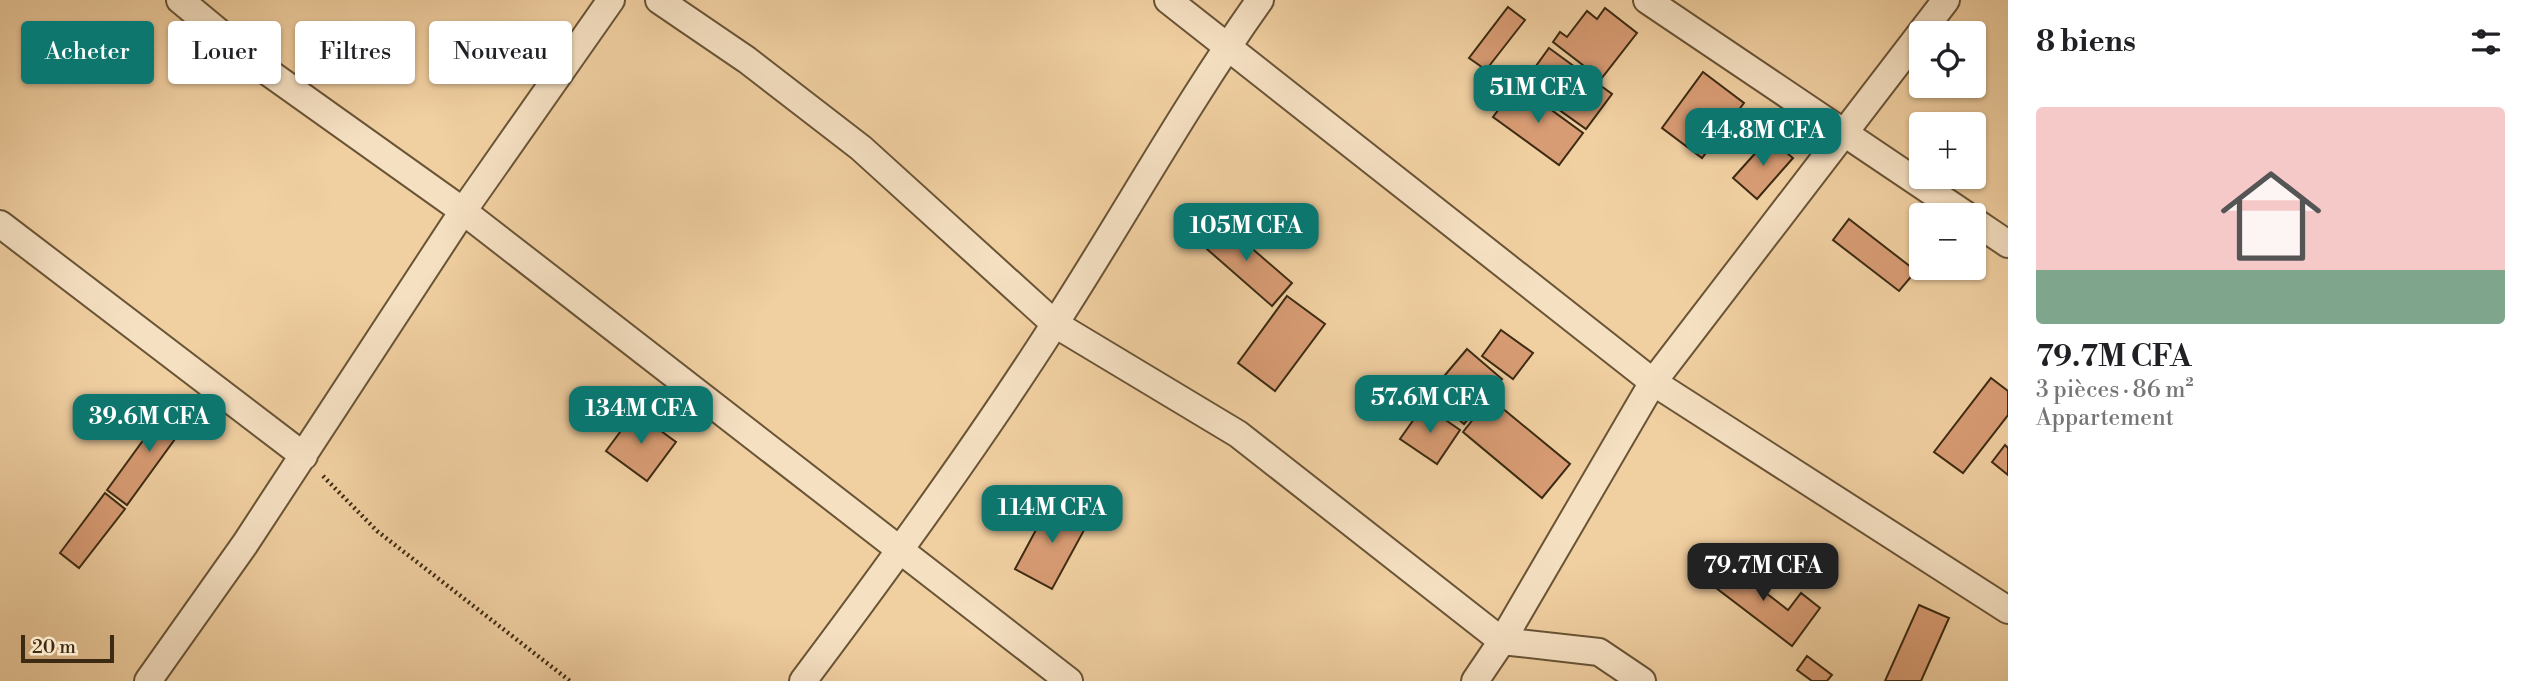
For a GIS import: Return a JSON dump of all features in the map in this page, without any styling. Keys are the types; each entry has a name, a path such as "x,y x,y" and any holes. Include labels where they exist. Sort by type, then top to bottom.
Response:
{"street":[{"path":"180,0 261,67 463,211 1069,681"},
{"path":"149,680 304,456 463,211 611,0"},
{"path":"659,0 747,60 862,148 1055,324 1238,434 1502,641 1599,652 1642,681"},
{"path":"1168,0 1653,382 2008,610"},
{"path":"803,681 901,550 1055,324 1226,47 1260,0"},
{"path":"1647,0 1948,203"},
{"path":"1475,681 1502,641 1653,382 1946,0"},
{"path":"0,224 304,456"},
{"path":"1986,229 2008,244"}],"path":[{"path":"304,456 377,531 570,681"}],"building":[{"path":"1508,7 1525,20 1486,70 1469,58"},
{"path":"1605,8 1637,33 1601,79 1553,42 1560,32 1567,37 1587,11 1597,19"},
{"path":"1549,48 1612,94 1586,129 1523,84"},
{"path":"1703,72 1744,103 1702,158 1662,128"},
{"path":"1517,85 1583,133 1559,165 1493,117"},
{"path":"1769,138 1793,158 1757,199 1733,178"},
{"path":"1849,219 1909,266 1909,279 1899,291 1833,240"},
{"path":"1219,220 1292,283 1272,306 1200,243"},
{"path":"1287,296 1325,324 1275,391 1238,363"},
{"path":"1501,330 1533,353 1513,379 1482,356"},
{"path":"1467,349 1502,379 1464,424 1429,394"},
{"path":"1991,378 2008,391 2008,415 1963,473 1934,452"},
{"path":"1490,398 1570,464 1542,498 1463,432"},
{"path":"171,402 191,417 127,505 107,490"},
{"path":"1424,405 1460,430 1437,464 1400,439"},
{"path":"635,412 676,442 647,481 606,451"},
{"path":"2005,445 2008,448 2008,475 1992,462"},
{"path":"105,493 125,509 79,568 60,553"},
{"path":"1052,500 1089,521 1052,589 1015,569"},
{"path":"1719,557 1788,610 1801,593 1820,608 1792,646 1703,578"},
{"path":"1919,605 1949,618 1921,681 1885,681"},
{"path":"1807,656 1832,675 1827,681 1812,681 1797,670"}]}
